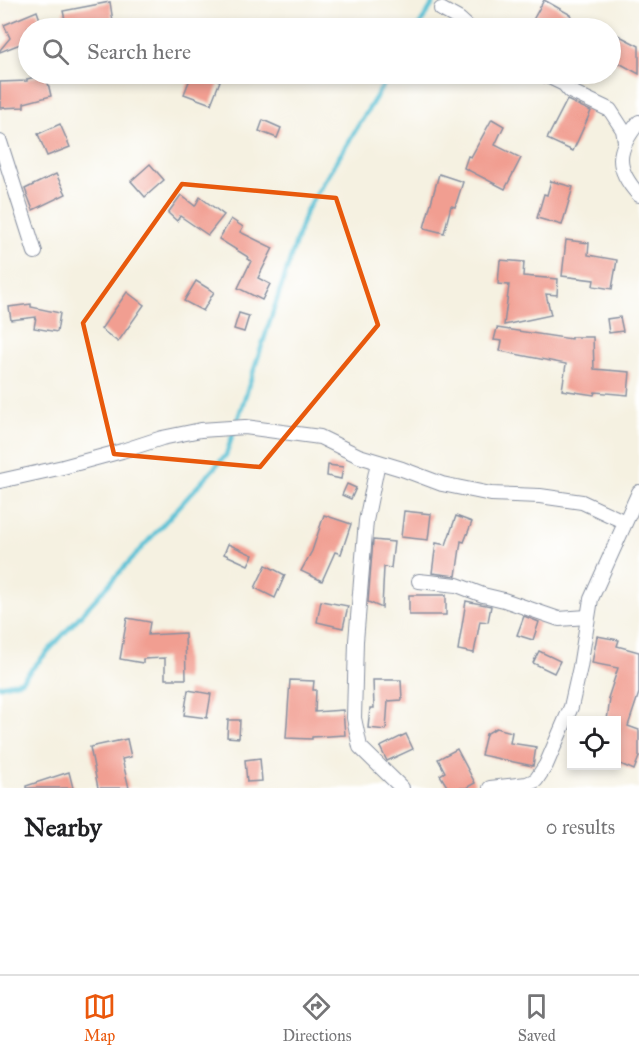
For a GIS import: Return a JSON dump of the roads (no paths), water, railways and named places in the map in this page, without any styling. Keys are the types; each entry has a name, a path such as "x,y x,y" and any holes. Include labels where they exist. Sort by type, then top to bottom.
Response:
{"street":[{"path":"441,9 457,18"},
{"path":"564,84 570,91 610,110 623,130 625,141"},
{"path":"639,122 621,148 620,163 627,182 639,195"},
{"path":"0,142 35,252"},
{"path":"0,481 63,467 162,438 201,430 245,427 320,437 359,456 442,484 491,494 540,496 582,502 625,522"},
{"path":"378,462 366,521 356,641 354,718 360,747 402,788"},
{"path":"490,788 527,784 536,780 546,765 571,706 591,599 639,492"},
{"path":"419,582 457,585 559,619 587,617"}],"waterway":[{"path":"424,18 435,0"},
{"path":"0,686 21,681 226,455 306,211 384,84"}]}
